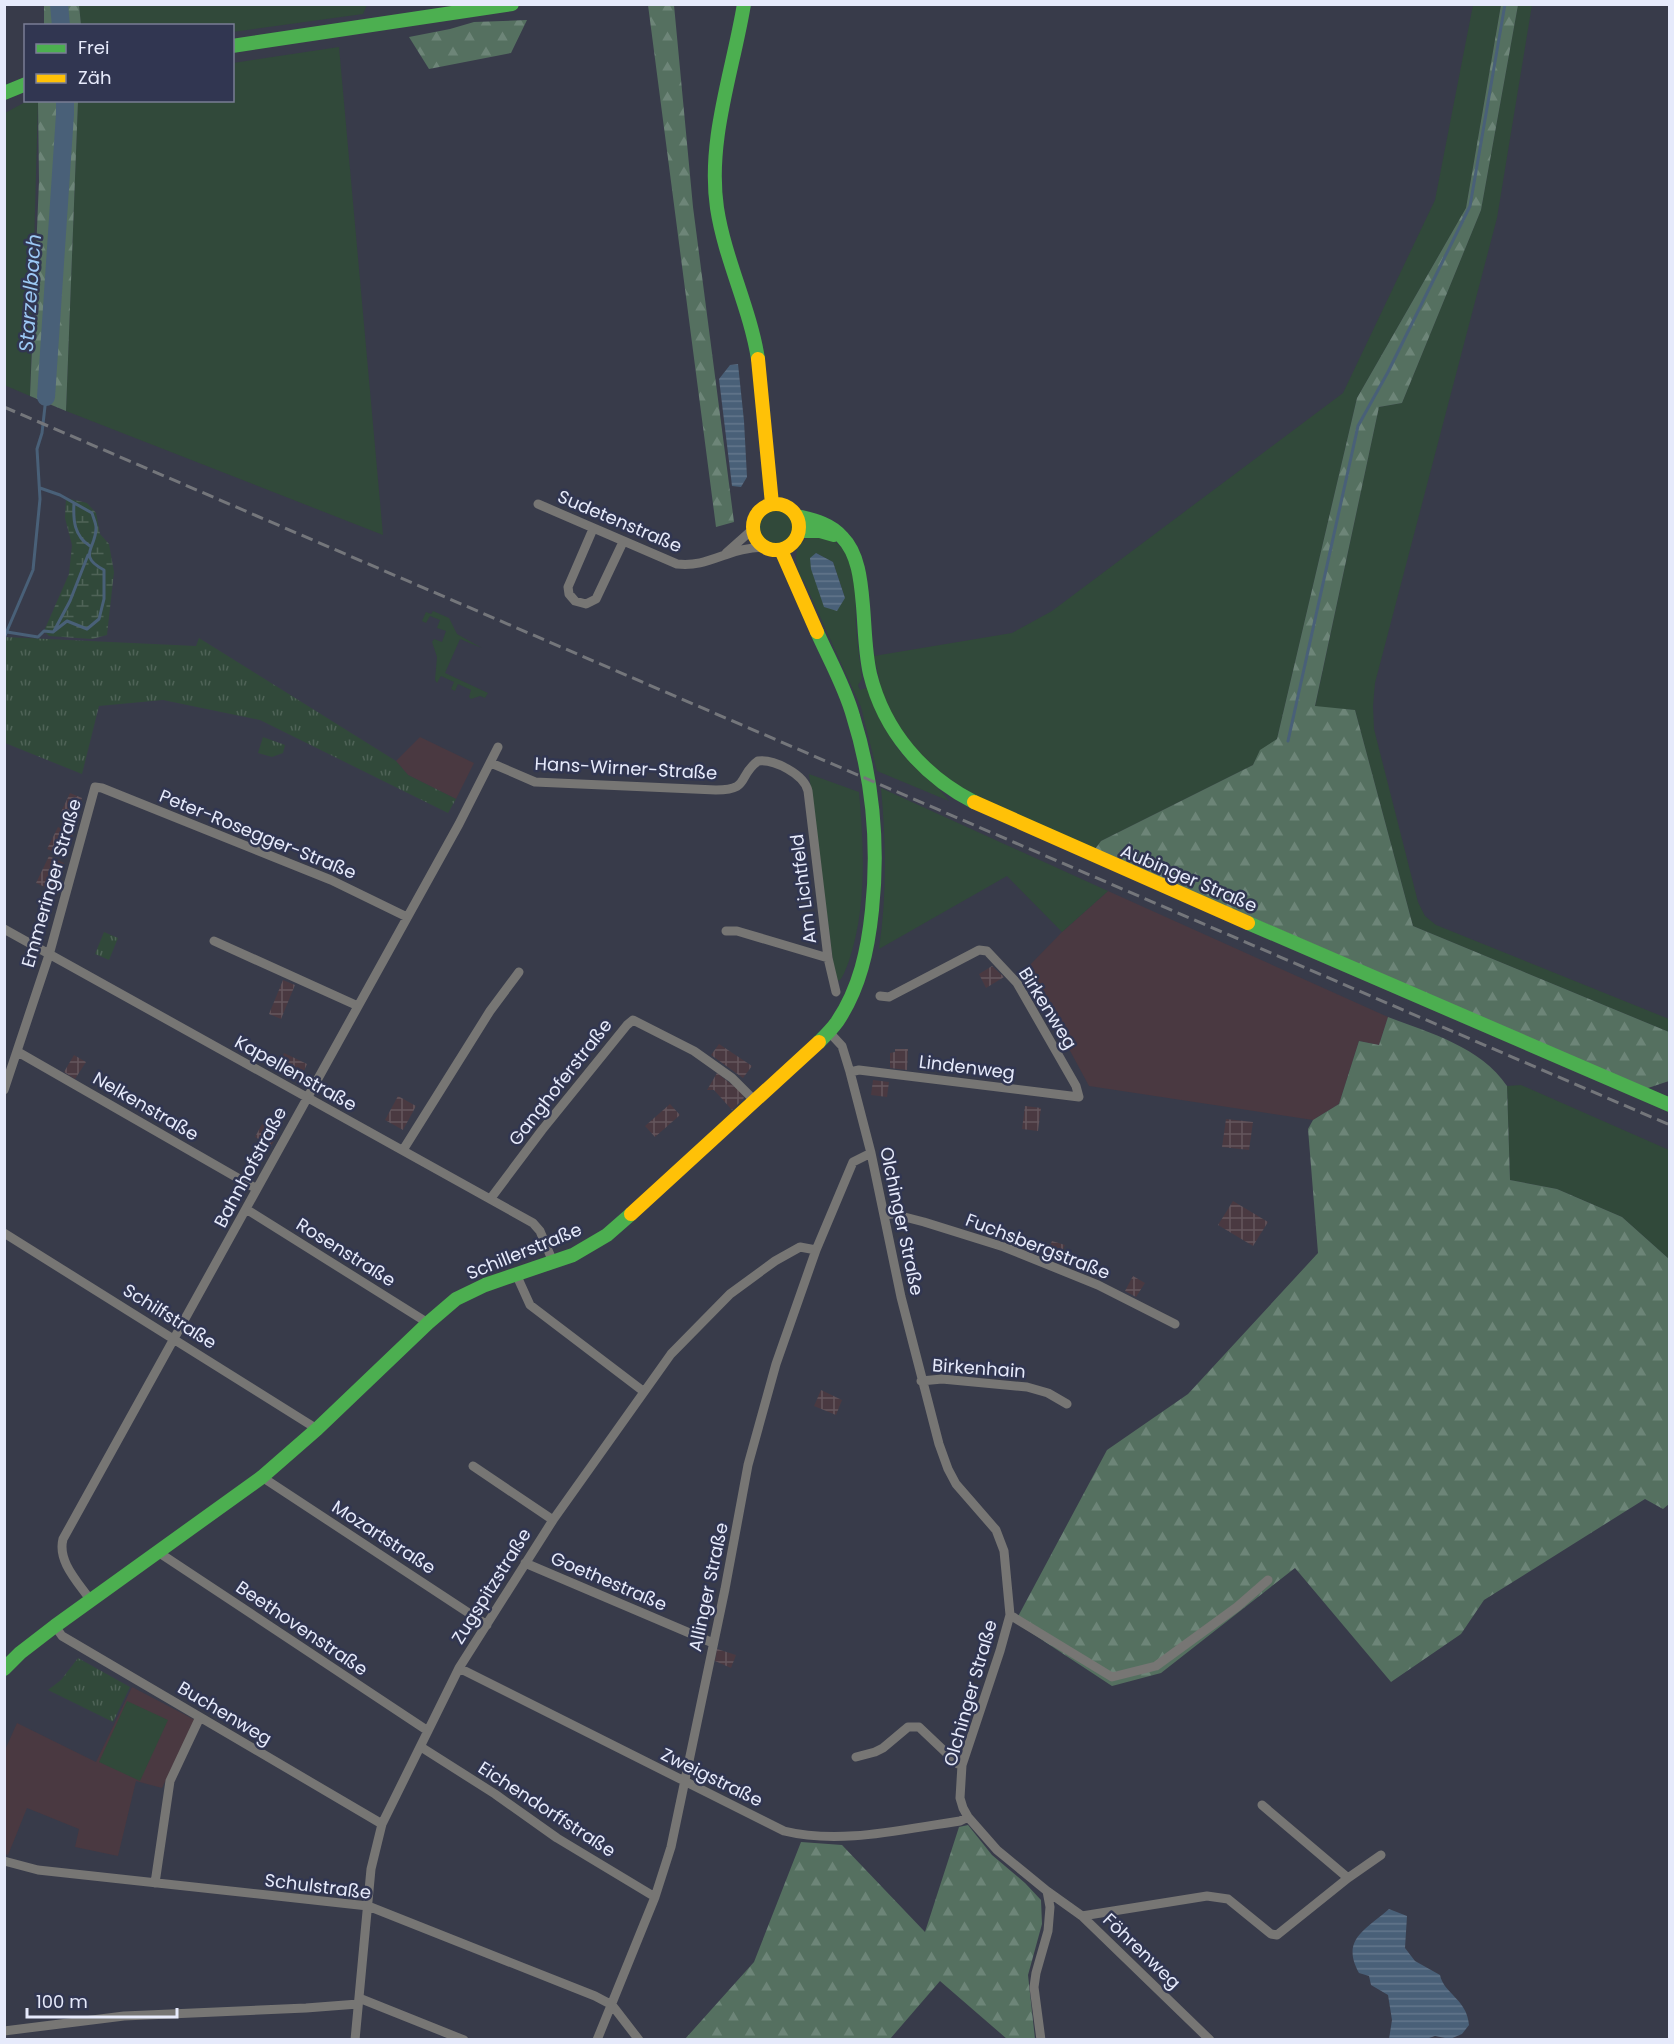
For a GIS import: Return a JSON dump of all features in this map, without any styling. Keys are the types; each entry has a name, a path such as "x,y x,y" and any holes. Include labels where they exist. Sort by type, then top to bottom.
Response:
{"main road":[{"path":"234,46 512,4"},
{"path":"744,4 717,153 716,205 726,250 756,348 766,465 772,504"},
{"path":"4,93 24,85"},
{"path":"772,504 787,506 797,516 800,531 791,546 781,550 769,550 756,539 753,529 756,516 766,506 772,504"},
{"name":"Aubinger Straße","path":"797,516 830,526 842,536 848,545 860,572 868,661 874,689 885,715 903,744 937,779 950,788 974,802 1089,855 1670,1105"},
{"path":"800,531 820,531 835,536 848,545"},
{"name":"Schillerstraße","path":"4,1670 20,1653 56,1626 262,1477 317,1429 456,1299 470,1291 586,1249 607,1234 812,1050 837,1022 851,999 868,945 876,870 869,778 859,732 842,686 781,550"}],"street":[{"name":"Sudetenstraße","path":"538,504 678,564 706,563 744,549 763,547"},
{"path":"593,529 568,582 568,593 580,603 591,602 599,595 623,542"},
{"name":"Sudetenstraße","path":"724,555 753,529"},
{"name":"Bahnhofstraße","path":"91,1601 62,1557 60,1548 63,1539 459,824 498,747"},
{"name":"Hans-Wirner-Straße","path":"491,763 535,782 734,790 758,761 768,761 797,775 805,782"},
{"name":"Am Lichtfeld","path":"805,782 808,791 828,958 836,992"},
{"name":"Peter-Rosegger-Straße","path":"95,787 133,800 331,880 407,917"},
{"name":"Emmeringer Straße","path":"4,1090 49,955 95,787"},
{"name":"Kapellenstraße","path":"4,928 533,1223 540,1231 554,1262"},
{"path":"726,931 737,931 828,958"},
{"path":"214,941 358,1006"},
{"name":"Birkenweg","path":"880,996 890,997 979,950 987,951 1017,983 1076,1086 1079,1097"},
{"path":"403,1150 490,1011 519,972"},
{"name":"Ganghoferstraße","path":"491,1198 542,1130 633,1020 702,1056 732,1078 755,1101"},
{"name":"Olchinger Straße","path":"828,1032 842,1046 850,1072 871,1153 921,1381 948,1469 962,1490 996,1530 1004,1551 1010,1615 962,1765 960,1798 968,1817 997,1850 1047,1891"},
{"name":"Nelkenstraße","path":"18,1052 257,1190"},
{"name":"Lindenweg","path":"850,1072 860,1070 1079,1097"},
{"name":"Allinger Straße","path":"597,2040 655,1897 671,1847 758,1426 785,1334 816,1250 853,1162 871,1153"},
{"name":"Rosenstraße","path":"246,1209 428,1323"},
{"name":"Fuchsbergstraße","path":"884,1215 893,1214 924,1222 1013,1251 1098,1285 1175,1324"},
{"name":"Schilfstraße","path":"4,1233 317,1429"},
{"name":"Zugspitzstraße","path":"355,2040 371,1869 382,1824 459,1668 553,1520 675,1348 730,1294 794,1249 800,1246 816,1250"},
{"path":"516,1274 530,1305 643,1391"},
{"name":"Birkenhain","path":"921,1381 942,1379 1027,1387 1048,1393 1067,1404"},
{"path":"473,1466 553,1520"},
{"name":"Mozartstraße","path":"262,1477 487,1625"},
{"name":"Beethovenstraße","path":"158,1552 428,1731"},
{"name":"Goethestraße","path":"525,1563 713,1643"},
{"path":"1010,1615 1112,1677 1156,1666 1268,1580"},
{"name":"Buchenweg","path":"56,1626 62,1636 382,1824"},
{"name":"Zweigstraße","path":"459,1668 784,1831 798,1834 855,1836 960,1821 968,1817"},
{"path":"155,1883 170,1781 200,1717"},
{"path":"856,1757 875,1752 908,1727 913,1726 919,1727 958,1764 962,1765"},
{"name":"Eichendorffstraße","path":"421,1747 495,1794 557,1838 655,1897"},
{"path":"1262,1805 1348,1878"},
{"path":"1082,1916 1207,1896 1228,1899 1271,1934 1278,1935 1348,1878 1381,1855"},
{"name":"Schulstraße","path":"4,1860 38,1870 368,1906 596,1996 612,2005"},
{"path":"1041,2040 1034,1987 1048,1931 1050,1907 1047,1891"},
{"name":"Föhrenweg","path":"1047,1891 1082,1916 1210,2040"},
{"path":"4,2031 124,2016 306,2008 358,2001 464,2040"},
{"path":"612,2005 639,2040"}],"shaded area":[{"path":"420,737 474,763 456,799 408,775 396,761"},
{"path":"70,793 82,798 76,819 61,812"},
{"path":"58,827 73,834 66,858 47,849"},
{"path":"49,856 64,863 56,892 36,883"},
{"path":"1108,891 1388,1017 1379,1045 1359,1041 1339,1104 1313,1120 1089,1086 1026,969 1062,932"},
{"path":"992,966 1004,977 986,988 979,974"},
{"path":"283,980 295,985 281,1019 269,1014"},
{"path":"719,1044 752,1066 743,1078 711,1055"},
{"path":"895,1049 908,1049 907,1070 890,1068 890,1053 895,1052"},
{"path":"284,1053 307,1064 299,1082 276,1071"},
{"path":"74,1055 86,1062 75,1079 64,1072"},
{"path":"717,1073 740,1091 744,1098 732,1110 714,1090 707,1090"},
{"path":"873,1080 889,1082 887,1097 871,1095"},
{"path":"398,1096 416,1106 403,1130 385,1120"},
{"path":"670,1104 680,1115 655,1137 645,1126"},
{"path":"1025,1106 1041,1108 1038,1131 1022,1129"},
{"path":"1226,1119 1253,1122 1249,1150 1222,1147"},
{"path":"262,1124 278,1134 271,1146 255,1137"},
{"path":"1233,1201 1268,1222 1253,1246 1218,1225"},
{"path":"1052,1241 1065,1245 1058,1261 1046,1256"},
{"path":"1133,1276 1145,1283 1136,1297 1125,1291"},
{"path":"821,1390 842,1400 836,1415 814,1406"},
{"path":"717,1649 736,1655 731,1668 715,1661"},
{"path":"132,1687 195,1720 162,1788 136,1781 118,1856 75,1847 79,1829 27,1808 8,1855 5,1854 5,1750 17,1723 96,1762"}],"green space":[{"path":"44,5 79,5 81,24 44,24"},
{"path":"79,5 367,5 363,14 234,32 234,24 81,24"},
{"path":"648,5 674,5 693,207 734,522 716,527"},
{"path":"1473,5 1501,5 1466,208 1357,398 1277,739 1260,751 1253,765 1101,841 1095,849 1000,809 969,793 941,774 917,751 896,724 882,692 874,656 1012,633 1052,611 1343,393 1435,200"},
{"path":"1501,5 1518,5 1481,210 1402,403 1379,407 1315,706 1355,710 1413,926 1669,1032 1669,1081 1645,1089 1095,849 1101,841 1253,765 1260,750 1277,739 1357,398 1466,208"},
{"path":"1518,5 1532,5 1497,218 1375,683 1374,729 1418,902 1425,916 1436,925 1669,1019 1669,1032 1413,926 1355,710 1315,707 1379,407 1402,403 1481,210"},
{"path":"527,20 511,53 429,69 409,37 474,22"},
{"path":"339,47 383,535 66,411 78,102 234,102 234,63"},
{"path":"25,102 38,102 30,396 4,385 5,113"},
{"path":"38,102 78,102 66,411 30,396 39,181"},
{"path":"66,498 87,503 96,513 100,534 109,544 114,572 107,635 92,639 49,636 44,631 69,574 72,545 65,518"},
{"path":"776,510 788,515 793,527 788,539 776,544 764,539 759,527 764,515"},
{"path":"809,537 828,538 838,544 845,553 855,591 856,633 862,679 858,685 860,690 867,688 897,748 949,801 877,771 861,707 799,573 796,556 803,541","holes":["816,553 833,562 845,598"]},
{"path":"433,611 449,618 457,634 482,648 460,639 445,673 488,693 485,698 480,696 471,699 469,697 471,690 458,684 455,691 451,689 454,682 441,676 437,683 435,680 437,657 432,642 434,639 442,642 446,631 437,628 440,620 430,616 426,623 422,621 426,612 431,614"},
{"path":"5,637 196,646 199,638 396,761 408,775 456,799 448,813 260,720 163,700 99,706 82,774 5,743"},
{"path":"263,737 285,745 283,753 272,757 258,753"},
{"path":"809,774 859,792 863,877 859,920 849,961 839,981 835,977"},
{"path":"881,788 1108,891 1062,932 1007,876 879,949 885,868"},
{"path":"104,932 118,938 109,960 95,954"},
{"path":"1388,1017 1469,1051 1496,1072 1507,1086 1510,1180 1557,1189 1622,1217 1669,1259 1669,1504 1663,1509 1645,1499 1484,1600 1461,1634 1391,1682 1295,1568 1161,1673 1112,1686 1015,1622 1107,1450 1188,1394 1318,1253 1308,1129 1313,1120 1339,1104 1359,1041 1379,1045"},
{"path":"1521,1085 1669,1150 1669,1259 1622,1217 1557,1189 1510,1180 1507,1086"},
{"path":"78,1658 130,1687 113,1722 48,1690 61,1680"},
{"path":"127,1701 168,1720 140,1781 99,1762"},
{"path":"968,1825 992,1855 1041,1900 1042,1924 1028,1975 1035,2039 1007,2039 940,1981 890,2039 685,2039 754,1962 801,1842 842,1845 925,1932 959,1827"}],"water":[{"path":"738,364 747,477 741,487 732,486 719,379 730,365"},
{"path":"816,553 833,562 845,598 837,611 824,607 811,569 810,558"},
{"path":"1389,1909 1407,1916 1405,1948 1415,1961 1440,1975 1442,1982 1464,2009 1469,2025 1462,2034 1450,2039 1435,2036 1426,2039 1389,2039 1392,2020 1388,1995 1371,1985 1369,1976 1359,1973 1353,1951 1354,1943 1365,1929"}],"waterway":[{"name":"Starzelbach","path":"59,4 61,24"},
{"path":"1288,741 1358,426 1388,372 1470,206 1505,4"},
{"name":"Starzelbach","path":"46,397 65,102"},
{"name":"Starzelbach","path":"4,638 33,570 40,499 37,449 42,433 46,397"},
{"name":"Starzelbach","path":"7,632 38,637 44,631 53,632 67,621 87,629 99,619 104,599 104,570 96,565 89,555 96,527 92,513 60,495 40,488"},
{"name":"Starzelbach","path":"74,503 76,527 81,537 90,546"},
{"name":"Starzelbach","path":"54,631 70,601 88,555"}],"railway":[{"path":"4,407 1670,1125"}],"traffic: fast":[{"path":"234,46 512,4"},
{"path":"744,4 718,131 715,182 721,227 758,359"},
{"path":"4,93 24,85"},
{"path":"797,516 832,528 848,544 856,560 870,674 876,695 896,733 922,765 938,779 974,802"},
{"path":"800,531 820,531 834,535"},
{"path":"817,632 846,694 860,740 873,812 875,861 870,925 862,968 845,1009 835,1025 819,1042"},
{"path":"1248,923 1670,1105"},
{"path":"4,1669 20,1653 55,1626 262,1477 317,1429 456,1299 485,1285 573,1255 607,1235 631,1214"}],"traffic: slow":[{"path":"758,359 772,504"},
{"path":"781,504 793,510 798,518 799,527 798,536 793,544 785,549 771,550 763,547 756,540 753,522 756,514 763,507 781,504"},
{"path":"781,550 817,632"},
{"path":"974,802 1248,923"},
{"path":"631,1214 819,1042"}]}
